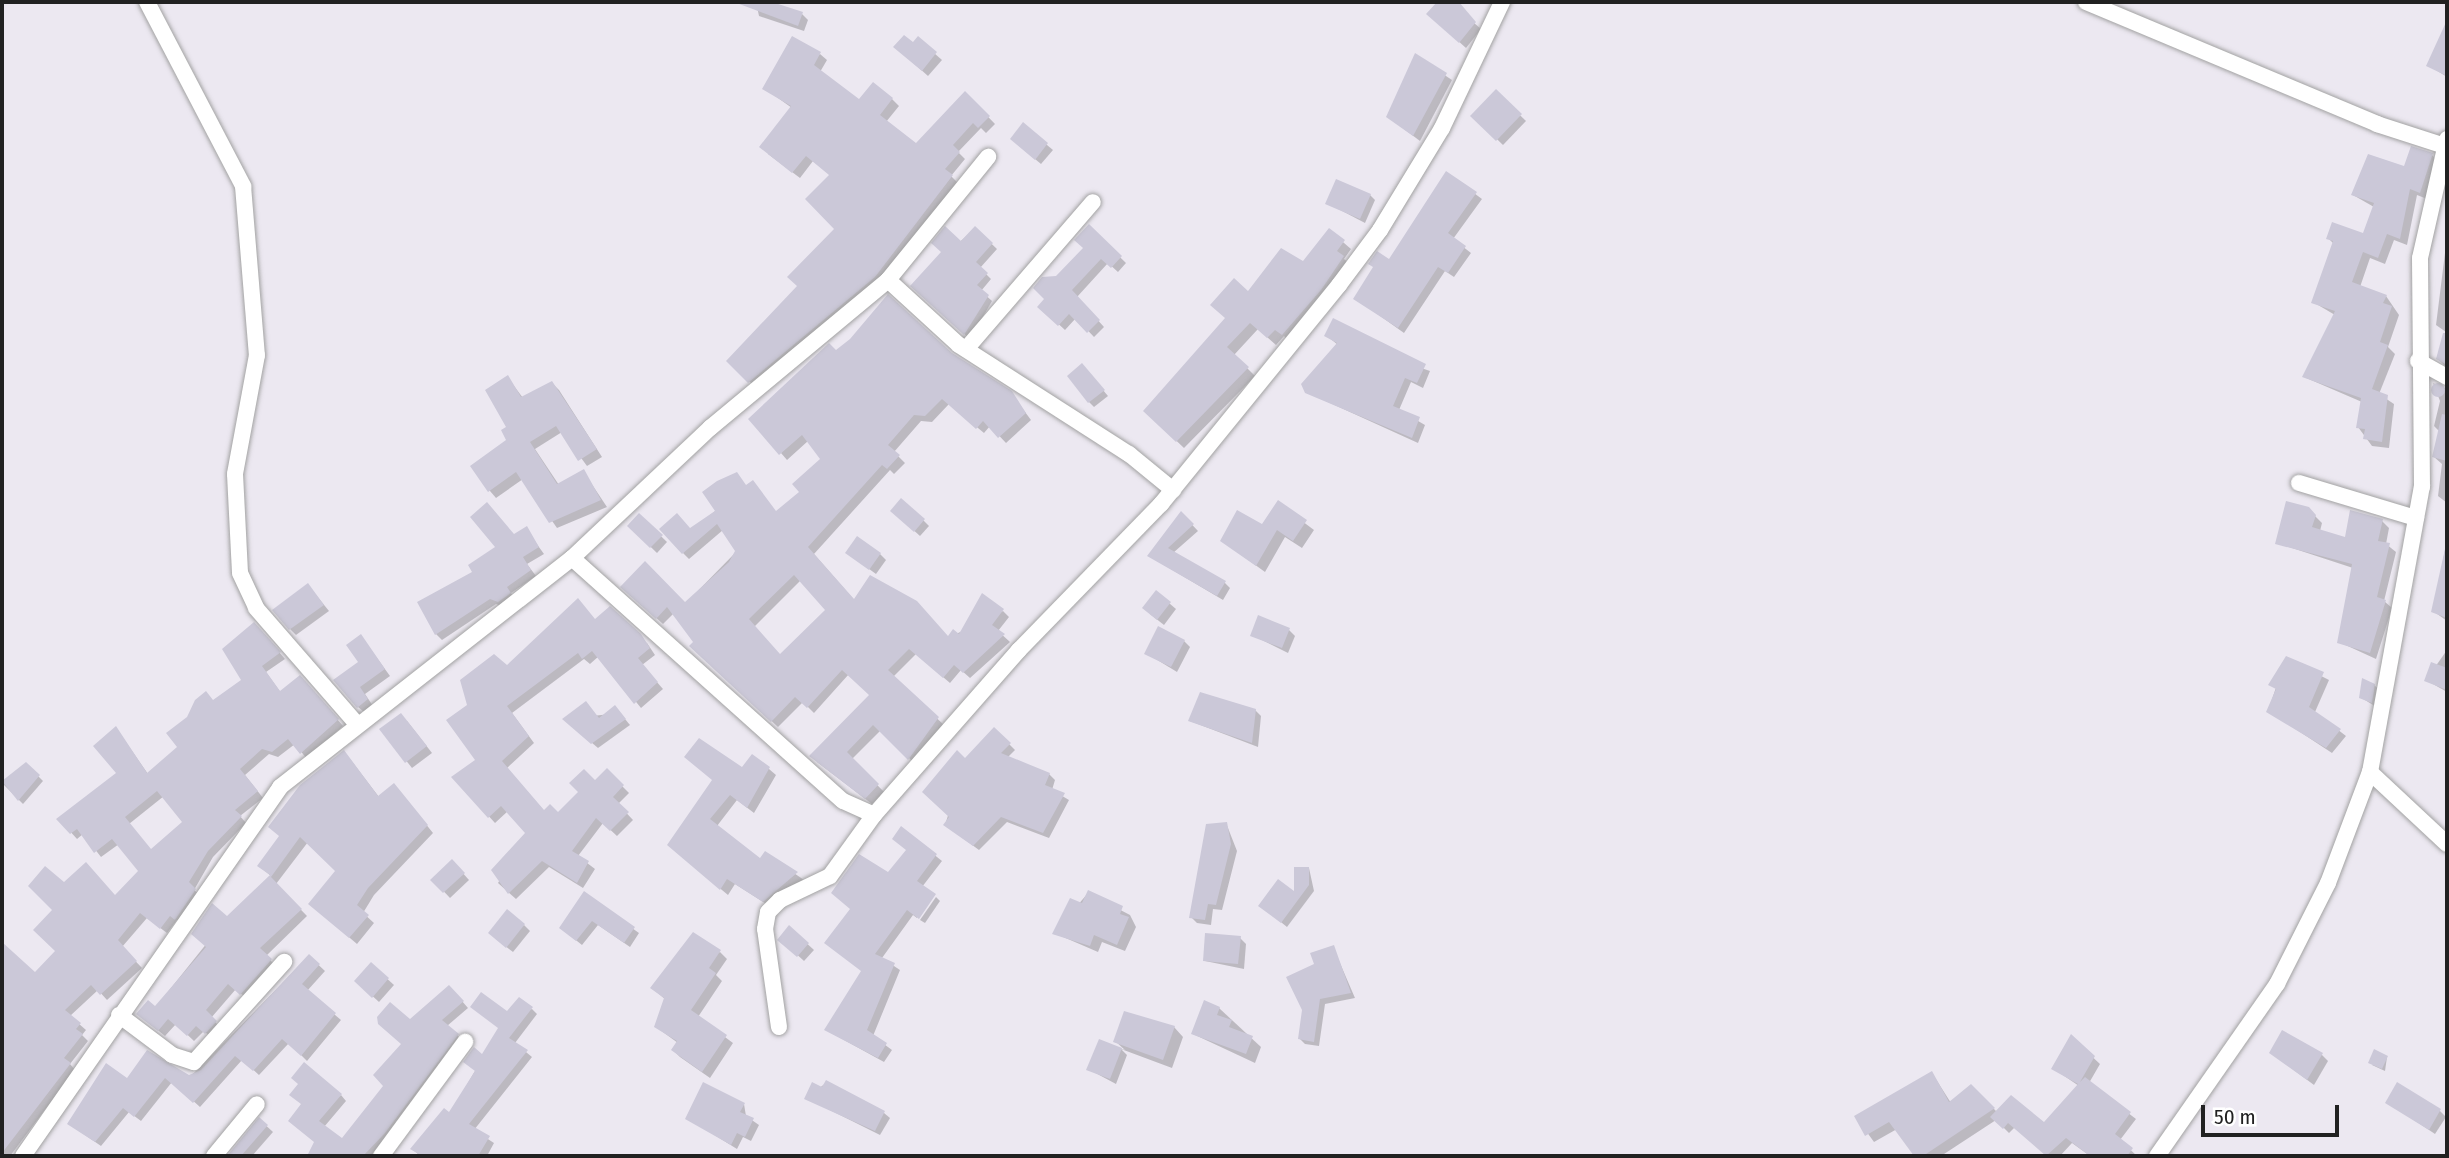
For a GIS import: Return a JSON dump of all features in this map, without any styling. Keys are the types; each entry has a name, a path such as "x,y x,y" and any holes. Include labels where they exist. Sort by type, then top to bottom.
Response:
{"street":[{"path":"147,2 243,186 257,342 235,474 240,573 256,608 356,723"},
{"path":"779,1027 765,929 768,912 830,876 874,814 1019,650 1173,490 1380,230 1442,128 1502,2"},
{"path":"2086,2 2377,124 2446,143 2424,228 2418,361 2423,456 2416,518 2370,772 2328,883 2277,984 2157,1156"},
{"path":"23,1156 259,813 356,723 572,558 710,429 888,280 989,157"},
{"path":"966,349 1093,202"},
{"path":"888,280 966,349 1129,454 1173,490"},
{"path":"2418,361 2447,377"},
{"path":"2299,483 2416,518"},
{"path":"572,558 843,801 874,814"},
{"path":"2370,772 2447,844"},
{"path":"119,1015 172,1055 194,1062 284,962"},
{"path":"381,1156 465,1042"},
{"path":"214,1156 257,1104"}],"building":[{"path":"734,2 772,2 803,12 798,26"},
{"path":"1437,2 1459,2 1476,22 1459,43 1426,14"},
{"path":"2447,20 2447,76 2426,66"},
{"path":"904,35 913,42 918,36 937,52 922,71 893,47"},
{"path":"792,36 821,52 814,65 859,99 873,82 893,98 880,115 916,143 965,91 990,116 978,128 973,123 953,145 960,152 945,169 953,175 875,277 748,383 726,361 797,286 787,277 834,229 805,199 829,175 806,156 792,173 759,147 791,106 762,89"},
{"path":"1415,53 1447,73 1413,136 1386,117"},
{"path":"1496,89 1522,114 1496,141 1470,116"},
{"path":"1023,122 1048,143 1035,160 1010,139"},
{"path":"2411,146 2433,153 2420,193 2410,189 2400,239 2387,234 2378,258 2363,252 2352,282 2387,295 2383,303 2392,306 2380,342 2388,345 2372,389 2388,395 2382,442 2363,439 2365,429 2356,428 2361,398 2302,377 2335,311 2311,303 2333,241 2326,239 2332,222 2363,233 2374,203 2351,195 2368,154 2404,166"},
{"path":"1446,171 1477,192 1448,233 1466,246 1448,273 1438,267 1398,328 1353,299 1373,267 1368,264 1377,251 1389,259"},
{"path":"1336,179 1371,194 1360,219 1325,204"},
{"path":"1089,224 1122,256 1111,268 1101,259 1072,290 1100,320 1087,333 1069,314 1058,326 1037,307 1044,299 1033,288 1042,277 1056,276 1083,248 1074,240"},
{"path":"945,226 961,241 975,226 993,243 976,262 988,273 977,285 989,295 964,335 910,286 941,252 931,243"},
{"path":"1329,228 1345,240 1337,251 1344,256 1321,290 1282,335 1275,330 1267,338 1250,323 1227,347 1249,367 1176,442 1143,411 1225,318 1210,305 1234,278 1248,291 1281,248 1303,261"},
{"path":"888,294 952,353 1012,391 1026,413 998,438 983,421 976,429 942,399 925,416 914,415 888,445 900,455 887,469 882,465 808,547 854,599 870,575 917,601 948,636 953,629 959,634 982,593 1004,609 992,625 1005,634 963,673 954,665 943,678 909,649 888,670 939,717 908,760 873,725 847,752 879,784 865,799 809,756 869,695 842,670 807,708 795,697 771,722 689,646 693,642 667,607 656,619 620,587 645,561 685,602 729,562 735,551 717,524 682,554 659,529 677,513 690,528 715,511 702,492 717,481 737,472 746,485 753,480 776,511 799,492 792,484 820,459 802,435 779,455 748,419 829,343 836,350 850,339","holes":["794,575 825,610 780,654 749,619"]},
{"path":"1333,318 1426,364 1417,383 1405,378 1393,406 1420,417 1412,438 1305,393 1301,384 1337,343 1324,336"},
{"path":"2443,333 2447,333 2447,365 2436,359"},
{"path":"1082,363 1105,390 1088,403 1067,376"},
{"path":"508,375 521,397 552,381 597,449 578,461 556,426 530,442 557,484 584,469 601,500 549,523 516,472 488,492 470,466 506,440 501,430 506,427 485,390"},
{"path":"2435,383 2441,383 2445,390 2441,397 2435,397 2431,393 2431,387"},
{"path":"2442,414 2447,415 2447,461 2432,457"},
{"path":"901,498 925,519 914,532 890,511"},
{"path":"1278,500 1307,520 1293,541 1277,530 1256,566 1220,541 1237,510 1262,524"},
{"path":"2286,501 2309,507 2316,515 2312,527 2345,537 2350,510 2383,519 2378,541 2390,543 2377,597 2386,600 2370,653 2337,643 2352,564 2275,544"},
{"path":"487,502 514,534 527,526 539,547 523,557 531,570 507,587 511,593 498,602 490,599 435,635 417,602 472,572 468,565 495,547 470,517"},
{"path":"1181,511 1194,524 1168,548 1226,581 1217,596 1147,556"},
{"path":"639,513 663,535 650,548 627,526"},
{"path":"857,536 881,553 869,570 845,553"},
{"path":"2445,549 2447,550 2447,618 2431,612"},
{"path":"308,583 324,605 289,630 272,610"},
{"path":"1156,590 1171,602 1157,620 1142,608"},
{"path":"578,598 595,619 610,606 641,634 650,648 638,658 658,682 634,704 592,651 582,659 578,653 507,706 529,736 502,761 544,810 550,804 558,812 578,792 569,783 584,769 595,780 607,768 624,785 613,797 629,812 610,831 596,818 572,851 589,861 577,883 542,861 508,894 491,870 525,833 501,806 488,818 451,777 475,760 446,720 467,705 460,680 494,654 507,665"},
{"path":"1258,615 1290,628 1282,648 1250,636"},
{"path":"254,622 281,652 262,666 280,691 300,675 339,719 300,754 288,739 272,752 262,749 240,769 258,791 235,810 242,816 208,851 189,882 196,889 175,920 170,916 160,929 140,913 118,940 137,961 100,995 91,985 65,1010 81,1023 76,1029 83,1034 64,1058 71,1063 2,1153 2,942 35,972 55,951 33,930 52,910 28,886 45,866 64,882 86,862 115,895 138,871 112,839 94,853 77,829 70,834 56,819 116,773 93,746 116,726 147,773 177,747 166,733 187,717 195,700 206,691 213,700 241,680 222,649","holes":["157,791 182,822 151,849 125,817"]},
{"path":"1158,626 1185,640 1171,667 1144,654"},
{"path":"361,634 385,669 360,687 368,699 357,708 333,680 358,662 346,645"},
{"path":"2286,656 2324,672 2309,707 2341,729 2326,748 2266,712 2276,689 2268,685"},
{"path":"2431,662 2447,668 2447,690 2424,681"},
{"path":"2362,678 2375,684 2372,703 2359,698"},
{"path":"1200,692 1256,709 1252,743 1188,721"},
{"path":"586,701 599,718 615,705 626,719 591,744 562,719"},
{"path":"401,713 427,746 405,763 379,729"},
{"path":"994,727 1011,743 1001,753 1050,773 1045,785 1065,793 1043,833 1001,817 973,846 943,825 949,817 922,792 957,750 965,758"},
{"path":"699,738 742,767 752,754 770,767 747,808 730,795 710,819 760,858 765,851 798,872 763,902 727,879 720,890 667,845 712,780 684,757"},
{"path":"344,750 378,796 394,783 428,825 368,888 357,905 369,915 349,938 308,904 335,871 300,837 271,877 302,909 260,948 272,959 240,995 228,984 206,1010 217,1021 205,1034 196,1026 187,1036 168,1019 158,1031 136,1014 148,1000 155,1006 206,947 191,934 212,903 227,916 270,875 257,866 279,836 268,827 300,785"},
{"path":"26,762 40,775 18,801 2,781"},
{"path":"1227,822 1231,844 1216,905 1208,904 1205,920 1189,918 1206,824"},
{"path":"901,826 937,854 917,881 936,894 919,919 907,910 875,954 895,963 867,1030 887,1043 878,1058 824,1030 861,971 824,943 850,909 831,893 859,854 888,872 906,850 892,839"},
{"path":"452,859 465,873 443,893 430,880"},
{"path":"1294,867 1309,867 1309,885 1281,923 1258,906 1278,879 1294,891"},
{"path":"1088,890 1123,906 1120,914 1129,917 1117,945 1094,935 1090,946 1052,934 1070,898 1082,903"},
{"path":"584,891 635,927 624,943 592,921 576,941 559,928"},
{"path":"507,909 525,924 506,948 488,933"},
{"path":"789,925 809,943 797,957 777,940"},
{"path":"693,932 721,950 709,968 716,973 691,1010 727,1035 702,1072 671,1050 677,1041 654,1027 664,998 650,988"},
{"path":"1205,933 1241,936 1238,964 1203,961"},
{"path":"1334,945 1351,993 1320,999 1314,1042 1298,1039 1302,1010 1286,977 1314,964 1310,953"},
{"path":"309,954 320,964 302,984 336,1013 301,1056 282,1039 253,1071 235,1056 193,1103 165,1078 134,1117 123,1108 95,1142 67,1124 106,1063 127,1078 147,1050 189,1075 201,1070"},
{"path":"371,962 389,978 372,998 354,981"},
{"path":"449,985 464,1001 442,1020 459,1034 385,1133 363,1156 307,1156 314,1142 288,1121 301,1104 289,1095 298,1084 291,1078 304,1062 342,1094 319,1121 342,1138 383,1086 373,1075 401,1044 378,1024 377,1017 390,1002 410,1019"},
{"path":"481,992 507,1011 519,997 533,1007 509,1038 528,1050 469,1124 490,1136 478,1156 422,1156 410,1149 444,1108 449,1112 475,1071 463,1062 474,1047 482,1054 498,1028 470,1007"},
{"path":"1204,1000 1220,1007 1217,1015 1232,1020 1229,1027 1253,1036 1246,1054 1191,1034"},
{"path":"1124,1011 1175,1026 1163,1060 1113,1042"},
{"path":"2282,1030 2323,1053 2307,1080 2269,1053"},
{"path":"2071,1034 2095,1056 2080,1082 2085,1077 2131,1112 2115,1134 2133,1148 2127,1156 2090,1156 2066,1138 2046,1156 2008,1123 2003,1129 1990,1117 2011,1095 2044,1122 2078,1084 2051,1069"},
{"path":"1099,1039 1122,1048 1110,1079 1086,1070"},
{"path":"2374,1049 2388,1056 2382,1069 2368,1063"},
{"path":"1932,1071 1949,1102 1971,1084 1995,1108 1923,1156 1914,1156 1889,1122 1865,1136 1854,1116"},
{"path":"826,1080 885,1111 875,1131 804,1099 812,1082 822,1087"},
{"path":"703,1082 745,1103 740,1112 754,1118 745,1137 737,1133 731,1145 685,1119"},
{"path":"2397,1082 2441,1109 2429,1130 2385,1103"},
{"path":"259,1117 268,1125 241,1156 227,1156"}]}
